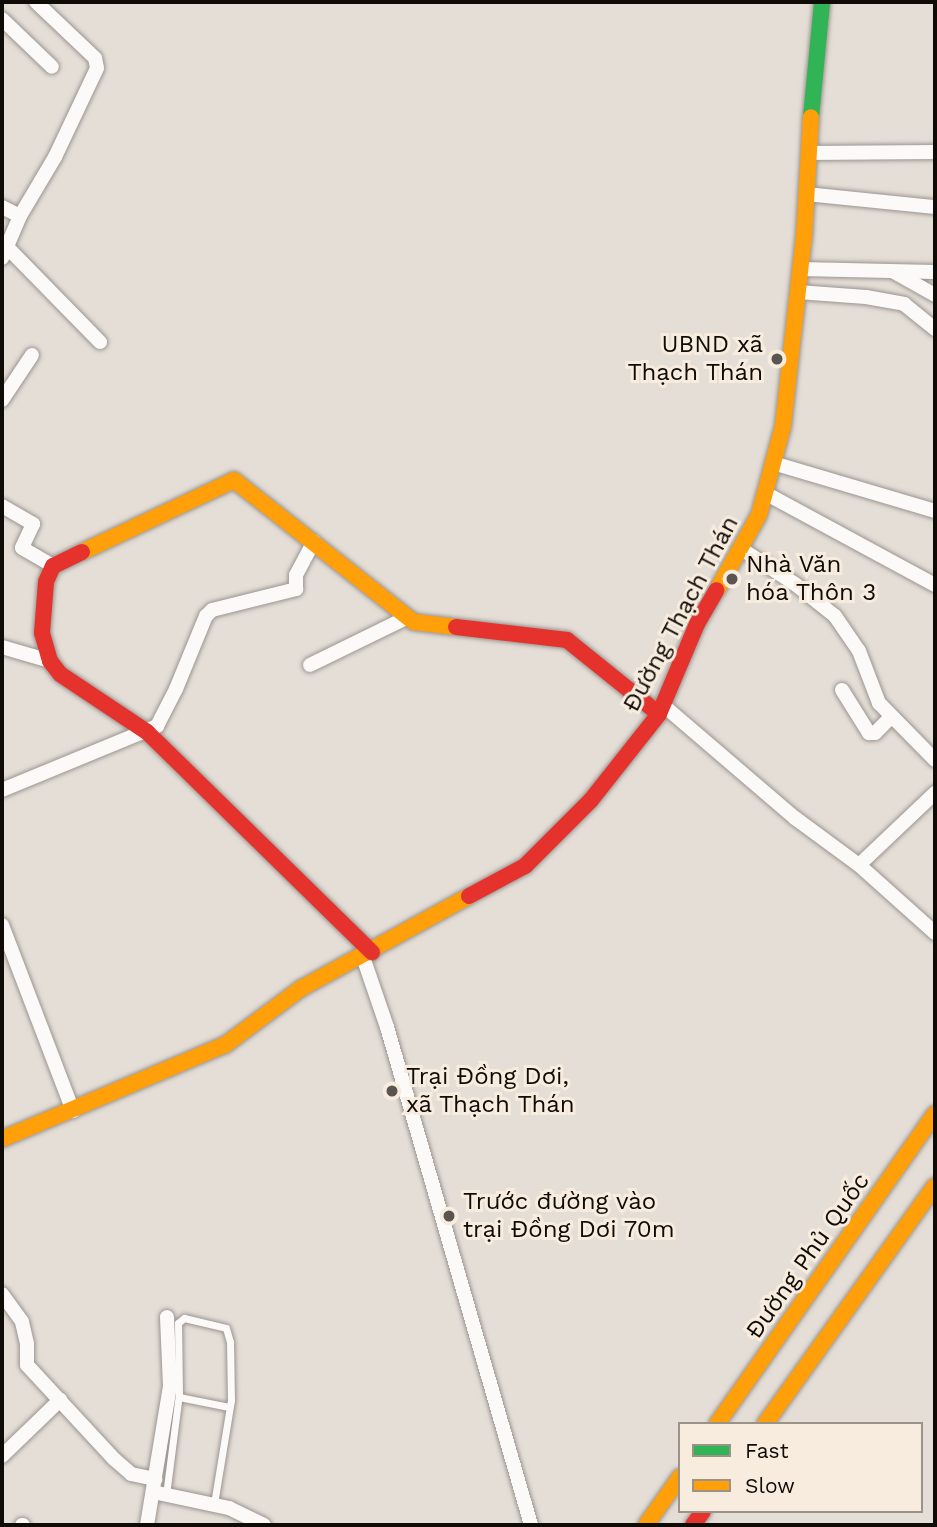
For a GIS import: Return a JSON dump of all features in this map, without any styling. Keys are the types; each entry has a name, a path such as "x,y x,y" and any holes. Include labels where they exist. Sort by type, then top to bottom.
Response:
{"street":[{"path":"36,2 98,63 55,157 20,216 4,253 100,342"},
{"name":"Đường Thạch Thán","path":"2,1139 18,1135 225,1045 300,989 367,955 525,866 591,800 661,709 697,624 759,515 783,426 798,292 822,2"},
{"path":"2,19 52,67"},
{"path":"809,153 935,152"},
{"path":"806,194 935,207"},
{"path":"2,207 20,216"},
{"path":"800,269 935,272"},
{"path":"890,270 935,295"},
{"path":"798,292 866,297 904,304 935,329"},
{"path":"2,400 32,355"},
{"path":"773,463 935,511"},
{"path":"531,1525 367,955 147,732 60,674 50,661 42,633 46,582 53,566 234,481 314,541 406,618 423,625 567,640 661,709 795,818 859,864 935,933"},
{"path":"765,494 935,585"},
{"path":"2,506 33,524 22,548 53,566"},
{"path":"2,790 147,732 162,719 206,616 212,610 296,589 296,575 314,541"},
{"path":"740,548 795,584 835,617 859,651 879,703 935,760"},
{"path":"310,664 406,618"},
{"path":"2,647 50,661"},
{"path":"842,690 869,733 875,733 891,717"},
{"path":"859,864 935,793"},
{"path":"2,925 5,942 73,1111"},
{"name":"Đường Phủ Quốc","path":"718,1422 935,1114"},
{"path":"766,1422 935,1186"},
{"path":"2,1294 22,1322 27,1344 27,1365 131,1474 158,1489 214,1504 240,1519 264,1525"},
{"path":"147,1525 158,1489 170,1386 167,1317"},
{"path":"2,1456 60,1400"},
{"path":"646,1525 678,1480"}],"lane":[{"path":"158,1489 179,1397 178,1323 184,1318 226,1328 230,1342 229,1407 214,1504"},
{"path":"179,1397 229,1407"}],"traffic: fast":[{"path":"811,117 822,2"}],"traffic: slow":[{"path":"717,590 759,515 783,426 804,237 811,117"},
{"path":"82,552 234,480 414,622 456,627"},
{"path":"2,1139 225,1045 300,989 469,896"},
{"path":"718,1422 935,1114"},
{"path":"766,1422 935,1186"},
{"path":"646,1525 678,1480"}],"traffic: jam":[{"path":"82,552 53,566 46,582 42,633 50,661 60,674 147,732 372,952"},
{"path":"469,896 525,866 591,800 659,714 697,624 717,590"},
{"path":"456,627 567,640 659,714"},
{"path":"693,1525 702,1513"}],"place":[{"name":"UBND xã Thạch Thán","path":"777,359"},
{"name":"Nhà Văn hóa Thôn 3","path":"732,579"},
{"name":"Trại Đồng Dơi, xã Thạch Thán","path":"392,1091"},
{"name":"Trước đường vào trại Đồng Dơi 70m","path":"449,1216"}]}
